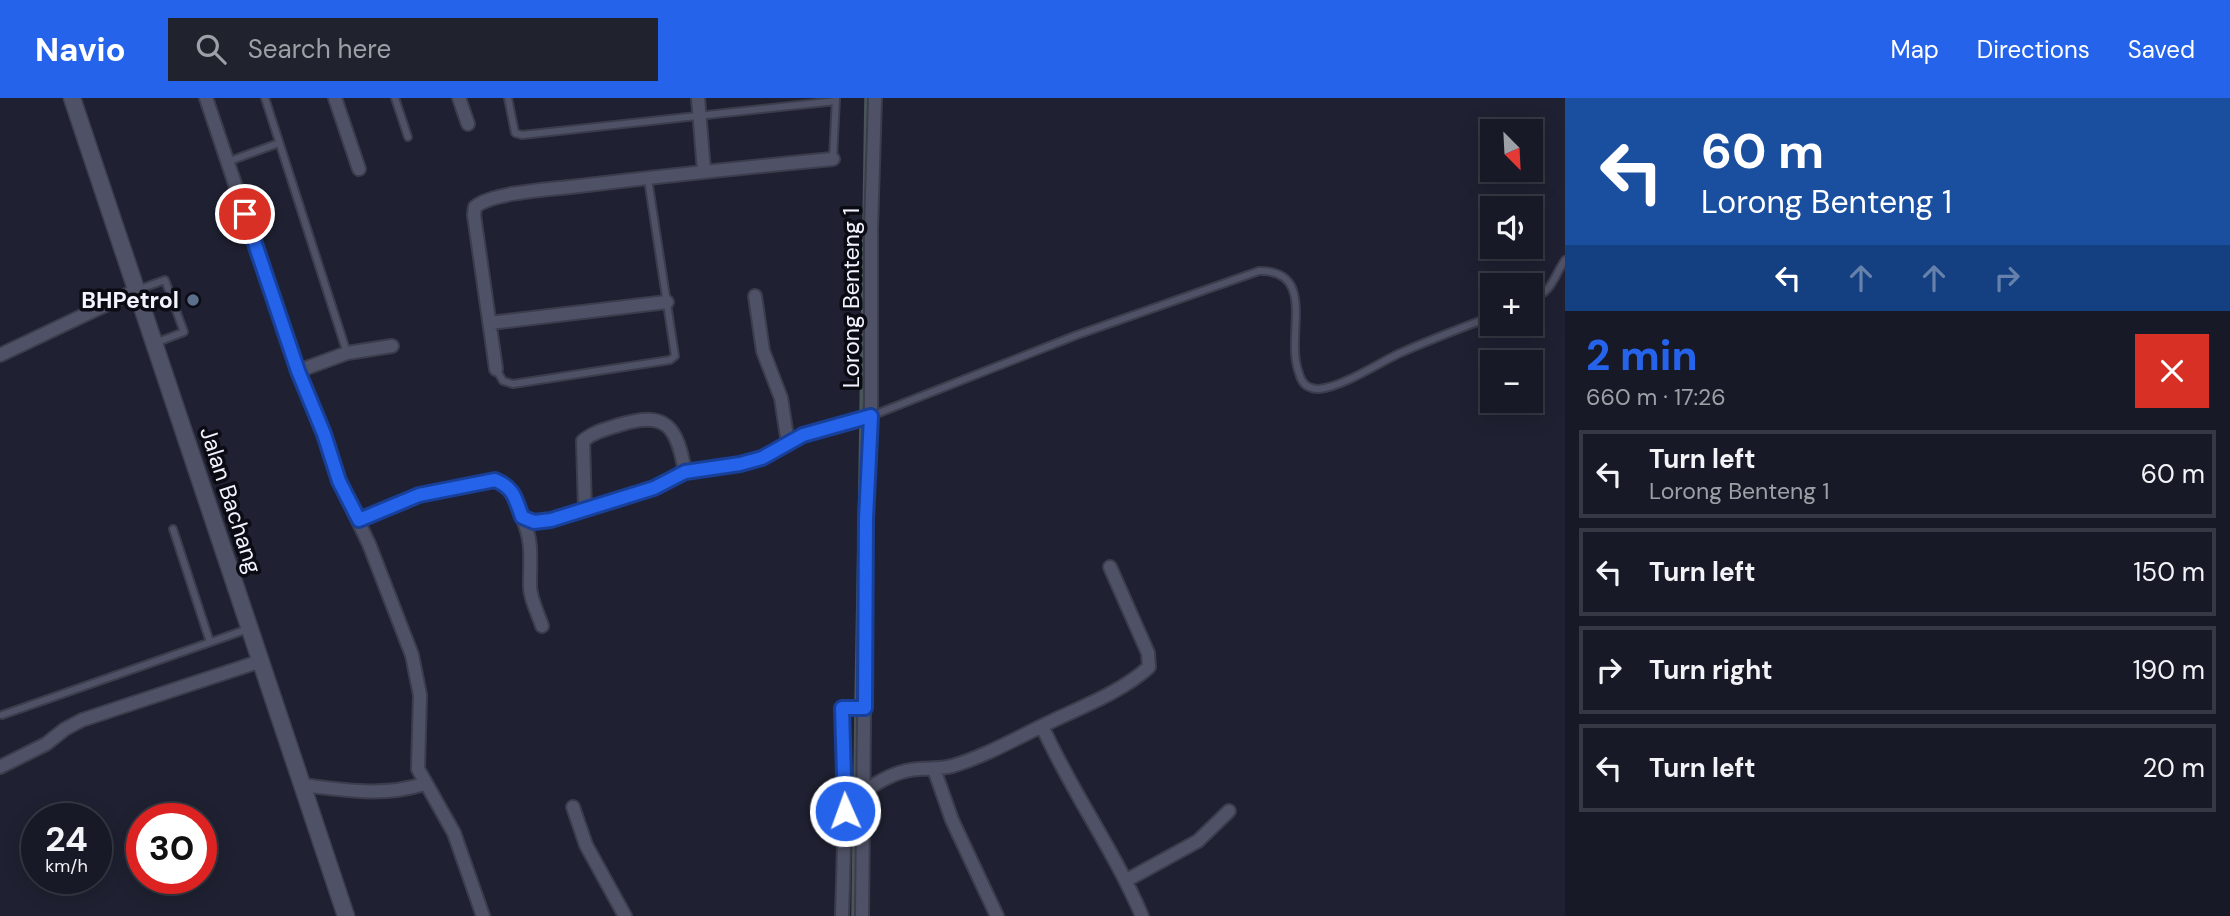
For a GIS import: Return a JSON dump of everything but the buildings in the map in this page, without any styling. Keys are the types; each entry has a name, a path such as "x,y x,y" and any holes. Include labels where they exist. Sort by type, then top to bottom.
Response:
{"street":[{"name":"Jalan Bachang","path":"72,98 346,916"},
{"path":"206,98 298,371 324,434 339,481 359,520 412,655 420,695 418,769 454,833 483,916"},
{"path":"335,98 359,169"},
{"path":"459,98 468,124"},
{"path":"698,98 704,171"},
{"name":"Lorong Benteng 1","path":"858,912 864,792 859,708 875,98"},
{"path":"496,369 474,215 475,207 483,201 524,193 704,171 833,159"},
{"path":"0,355 137,290"},
{"path":"755,296 764,351 781,398 788,443"},
{"path":"490,323 667,302"},
{"path":"298,371 346,353 392,346"},
{"path":"522,517 534,522 551,520 654,488 685,472 762,458 803,435 868,417"},
{"path":"585,509 582,453 583,441 589,435 635,420 651,419 661,422 674,431 680,444 685,472"},
{"path":"359,520 419,495 495,480 507,485 529,532 531,592 542,626"},
{"path":"864,792 874,784 902,772 934,769 964,762 1109,694 1149,667 1148,653 1110,567"},
{"path":"0,767 46,744 82,720 261,660"},
{"path":"842,916 845,811 842,708 859,708"},
{"path":"1042,726 1103,842 1127,880 1142,916"},
{"path":"934,769 952,820 997,916"},
{"path":"302,785 361,793 407,789 424,783"},
{"path":"573,807 586,845 625,916"},
{"path":"1127,880 1198,841 1229,811"}],"lane":[{"path":"265,98 346,353"},
{"path":"395,98 408,138"},
{"path":"508,98 515,133 522,135 836,100 833,159"},
{"path":"227,162 279,142"},
{"path":"496,369 503,381 513,384 670,360 675,356 648,178"},
{"path":"1543,293 1550,289 1565,260"},
{"path":"868,417 1077,335 1259,271 1269,270 1291,282 1296,294 1295,358 1303,383 1311,388 1320,389 1334,384 1480,321"},
{"path":"137,290 165,280 184,332 155,343"},
{"path":"173,529 210,642"},
{"path":"2,715 250,628"}],"waterway":[{"path":"861,414 866,98"},
{"path":"856,705 861,422"},
{"path":"853,916 856,713"}],"place":[{"name":"BHPetrol","path":"193,300"}],"route":[{"path":"245,214 298,371 328,444 331,460 348,503 359,520 419,495 495,480 507,485 522,517 534,522 551,520 654,488 685,472 762,458 803,435 871,416 866,519 865,708 842,708 845,811"}]}
